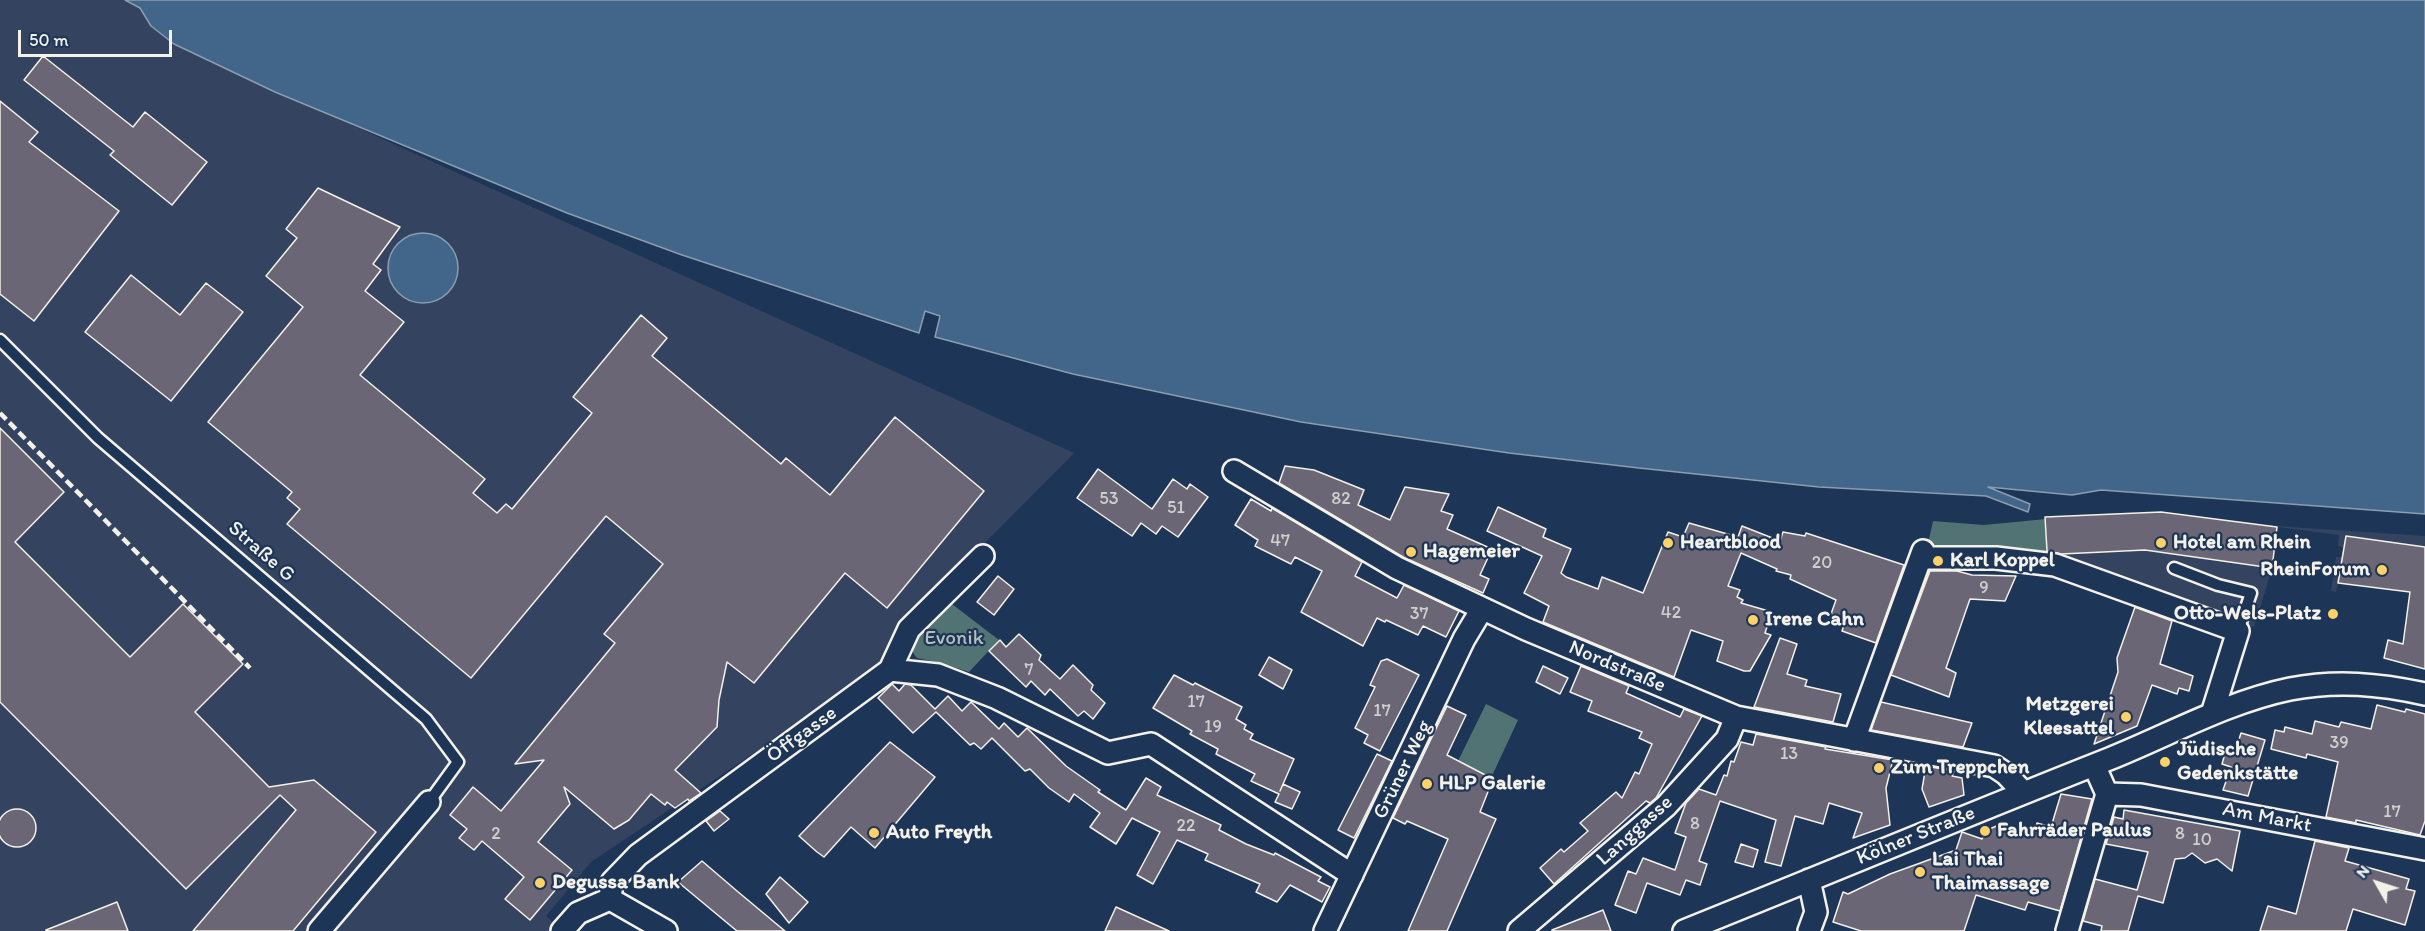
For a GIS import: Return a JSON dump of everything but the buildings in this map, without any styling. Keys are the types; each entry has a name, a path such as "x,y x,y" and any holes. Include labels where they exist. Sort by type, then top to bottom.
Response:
{"street":[{"name":"Nordstraße","path":"1234,471 1397,568 1482,609 1736,717 1995,766 2024,792"},
{"path":"1854,740 1922,555 1996,558 2055,565 2238,631 2212,714"},
{"name":"Öffgasse","path":"610,899 612,882 638,855 890,670 909,629 983,556"},
{"name":"Grüner Weg","path":"1325,931 1464,639 1482,609"},
{"path":"890,670 938,675 997,698 1108,753 1150,744 1352,875"},
{"name":"Kölner Straße","path":"1684,931 2094,765 2212,714 2270,694 2327,684 2382,686 2425,694"},
{"name":"Langgasse","path":"1519,931 1666,806 1727,739 1736,717"},
{"path":"2067,931 2107,794 2094,765"},
{"name":"Am Markt","path":"2107,794 2141,795 2425,849"},
{"path":"319,931 429,802"},
{"path":"1809,880 1816,912 1809,931"},
{"path":"562,931 578,913 610,899 666,931"}],"lane":[{"name":"Straße G","path":"0,340 98,438 426,719 458,762 429,802"},
{"path":"2174,568 2218,585 2251,593 2238,631"}],"shaded area":[{"path":"0,0 125,0 140,8 151,26 180,47 1074,453 910,618 877,671 591,862 546,916 563,931 0,931"},
{"path":"125,0 2425,0 2425,514 2101,490 2072,495 1988,487 2030,504 2028,512 1986,496 1819,487 1509,453 1301,422 1073,374 935,337 940,316 925,311 919,333 682,255 567,213 275,92 174,44 151,26 140,8"},
{"path":"423,233 442,239 452,249 458,268 452,287 442,297 423,303 404,297 394,287 388,268 394,249 404,239"},
{"path":"2164,512 2260,525 2425,536 2425,640 2419,629 2405,628 2409,592 2338,583 2336,592 2331,591 2336,557 2342,557 2344,548 2338,546 2339,535 2278,527 2271,572 2254,627 2155,595 2047,555 2045,517"}],"green space":[{"path":"2046,519 2047,556 1926,553 1933,521 1984,525"},
{"name":"Evonik","path":"952,604 999,640 969,672 917,658 913,651 915,638"},
{"path":"1486,704 1518,720 1491,778 1458,761"}],"railway":[{"path":"0,413 250,668"}],"place":[{"name":"Heartblood","path":"1668,543"},
{"name":"Hotel am Rhein","path":"2161,543"},
{"name":"Hagemeier","path":"1411,552"},
{"name":"Karl Koppel","path":"1938,561"},
{"name":"RheinForum","path":"2382,570"},
{"name":"Otto-Wels-Platz","path":"2333,614"},
{"name":"Irene Cahn","path":"1753,620"},
{"name":"Metzgerei Kleesattel","path":"2126,717"},
{"name":"Jüdische Gedenkstätte","path":"2165,762"},
{"name":"Zum Treppchen","path":"1879,768"},
{"name":"HLP Galerie","path":"1427,784"},
{"name":"Fahrräder Paulus","path":"1985,831"},
{"name":"Auto Freyth","path":"874,833"},
{"name":"Lai Thai Thaimassage","path":"1920,872"},
{"name":"Degussa Bank","path":"540,883"}]}
